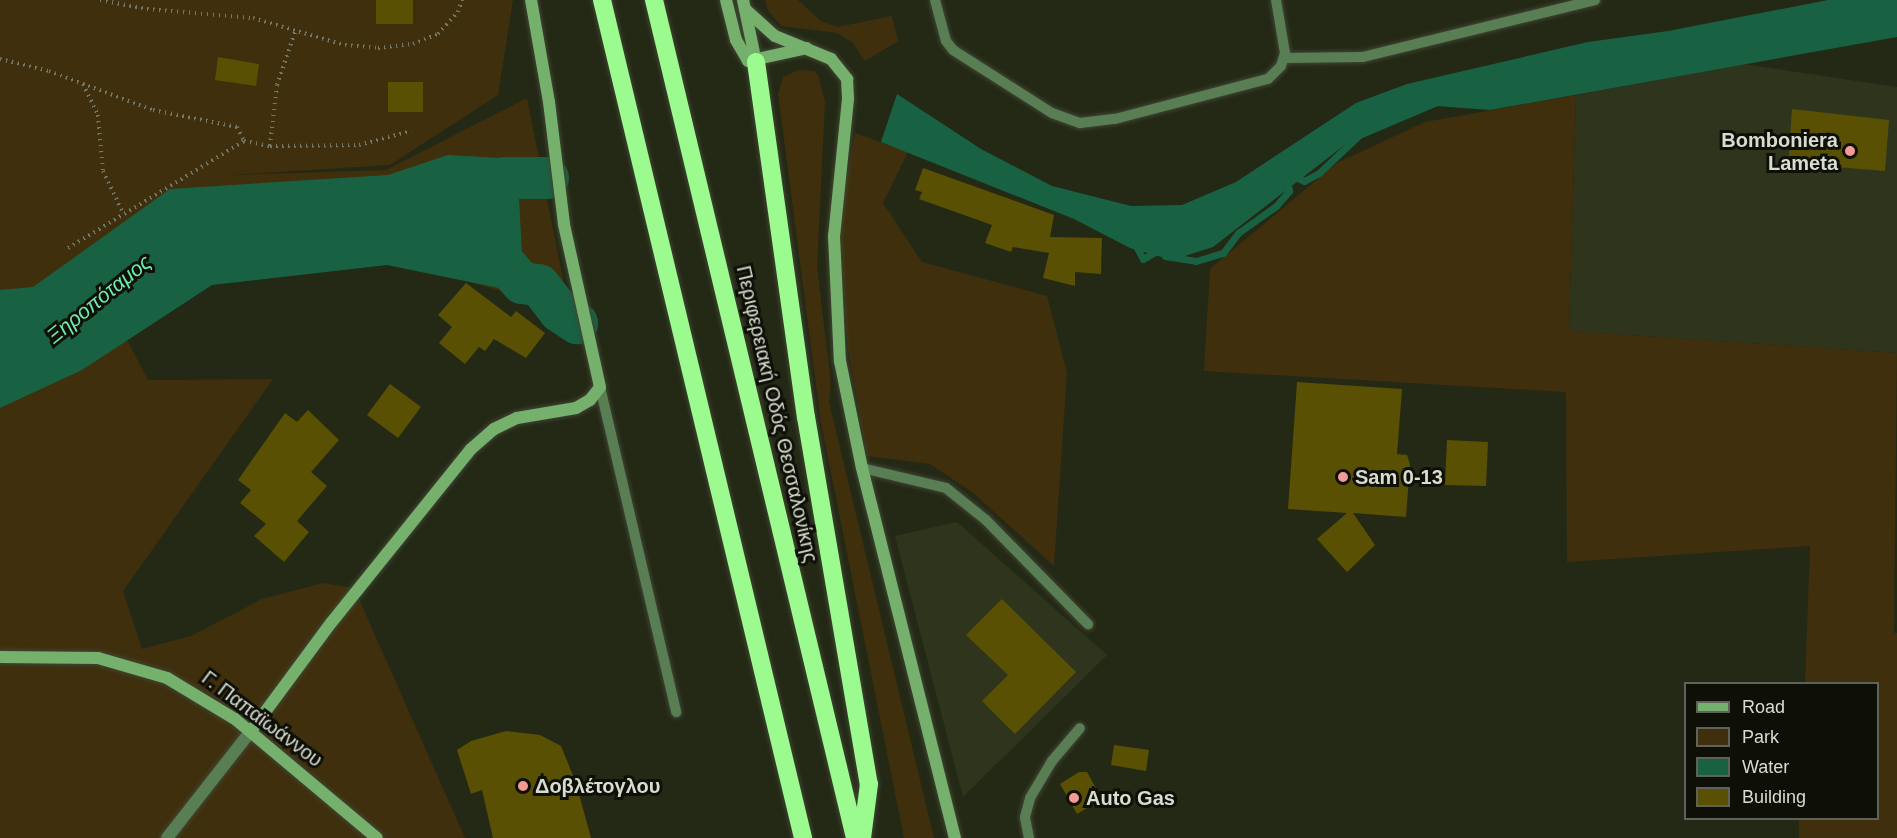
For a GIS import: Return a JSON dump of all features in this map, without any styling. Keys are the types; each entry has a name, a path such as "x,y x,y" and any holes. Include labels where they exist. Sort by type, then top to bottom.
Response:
{"highway":[{"path":"602,0 803,838"},
{"name":"Περιφερειακή Οδός Θεσσαλονίκης","path":"654,0 855,838"},
{"path":"756,62 804,406 869,784 861,838"}],"street":[{"path":"167,838 251,731 338,613 471,449 494,429 517,418 576,408 590,400 600,387 564,224 549,102 531,0"},
{"path":"726,0 742,54 748,61 756,62 807,48"},
{"path":"744,5 756,62"},
{"path":"744,5 775,36 807,48 840,66 848,88 836,200 834,294 842,371 862,468 956,836"},
{"name":"Γ. Παπαϊωάννου","path":"0,657 98,658 145,669 190,689 251,731 376,838"}],"lane":[{"path":"935,0 946,41 953,50 1053,113 1080,123 1115,119 1256,84 1274,75 1284,58 1284,39 1276,0"},
{"path":"1284,58 1363,57 1595,0"},
{"path":"600,387 676,712"},
{"path":"862,468 946,488 986,520 1088,624"},
{"path":"1029,838 1026,817 1030,798 1047,767 1080,728"}],"path":[{"path":"100,0 147,9 217,12 296,29 345,45 378,48 413,44 438,34 458,12 462,0"},
{"path":"270,146 278,85 296,29"},
{"path":"0,58 83,83 153,110 237,127 244,141"},
{"path":"83,83 98,115 103,171 123,213"},
{"path":"68,248 244,141 270,146 359,145 411,131"}],"shaded area":[{"path":"1743,64 1897,87 1897,353 1569,331 1576,95"},
{"path":"957,522 1107,655 963,797 895,536"}],"green space":[{"path":"0,0 513,0 498,95 390,165 229,175 386,170 527,98 572,324 516,295 292,233 108,303 148,380 273,379 123,591 142,649 191,636 262,599 323,583 354,588 465,838 0,838"},
{"path":"765,0 798,0 821,21 837,27 892,16 898,41 865,61 853,43 837,33 781,26 768,11"},
{"path":"798,70 815,71 825,102 817,267 831,383 829,402 934,838 904,838 821,423 778,94 783,77"},
{"path":"1576,95 1569,331 1897,353 1894,633 1897,633 1897,838 1799,838 1799,820 1879,820 1879,682 1805,682 1810,546 1567,562 1566,392 1204,371 1210,269 1337,163 1425,122"},
{"path":"855,133 908,152 883,203 922,262 1047,296 1067,373 1054,566 973,493 930,464 867,456 848,348 841,265 842,203"}],"water":[{"path":"1828,0 1897,0 1897,37 1490,110 1423,105 1360,133 1213,247 1172,260 1130,248 1074,219 881,142 897,94 981,149 1052,186 1131,206 1182,205 1236,182 1356,103 1407,84 1588,42 1668,31"},
{"path":"448,155 517,159 524,293 387,265 212,285 82,370 0,408 0,290 33,287 170,189 388,175"}],"building":[{"path":"376,0 413,0 413,24 376,24"},
{"path":"218,57 259,64 256,86 215,80"},
{"path":"388,82 423,82 423,112 388,112"},
{"name":"Bomboniera Lameta","path":"1792,109 1889,120 1885,171 1812,165 1812,170 1788,168"},
{"path":"923,168 1054,215 1050,237 1102,238 1101,274 1075,272 1075,286 1043,278 1049,253 1013,247 1011,252 985,243 992,225 919,199 922,192 915,190"},
{"path":"466,283 511,317 516,311 545,333 526,358 494,339 485,351 479,347 465,364 439,343 452,327 438,315"},
{"name":"Sam 0-13","path":"1297,382 1402,389 1397,454 1407,455 1410,464 1406,517 1353,513 1375,545 1347,572 1317,539 1347,513 1288,509"},
{"path":"390,384 421,407 398,438 367,415"},
{"path":"308,410 339,440 311,472 327,486 297,521 309,532 284,562 254,536 266,524 240,503 251,490 238,480 285,413 297,422"},
{"path":"1447,440 1488,442 1486,486 1445,485"},
{"path":"1002,599 1076,672 1015,734 982,701 1008,675 966,635"},
{"name":"Δοβλέτογλου","path":"506,731 540,735 561,746 576,783 591,838 493,838 482,790 471,794 457,750 471,741"},
{"path":"1114,745 1149,750 1146,771 1111,765"},
{"path":"1079,772 1087,772 1102,799 1077,814 1060,784"}],"waterway":[{"path":"1293,176 1304,181 1319,173 1359,135 1439,101"},
{"name":"Ξηροπόταμος","path":"495,216 492,193 505,178 548,178"},
{"path":"1165,256 1196,261 1223,253 1238,233 1276,206 1289,191 1287,179"},
{"path":"1134,242 1143,259 1155,252"},
{"path":"480,253 504,263 522,283 539,285 559,311 577,323"}],"place":[{"name":"Bomboniera Lameta","path":"1850,151"},
{"name":"Sam 0-13","path":"1343,477"},
{"name":"Δοβλέτογλου","path":"523,786"},
{"name":"Auto Gas","path":"1074,798"}]}
